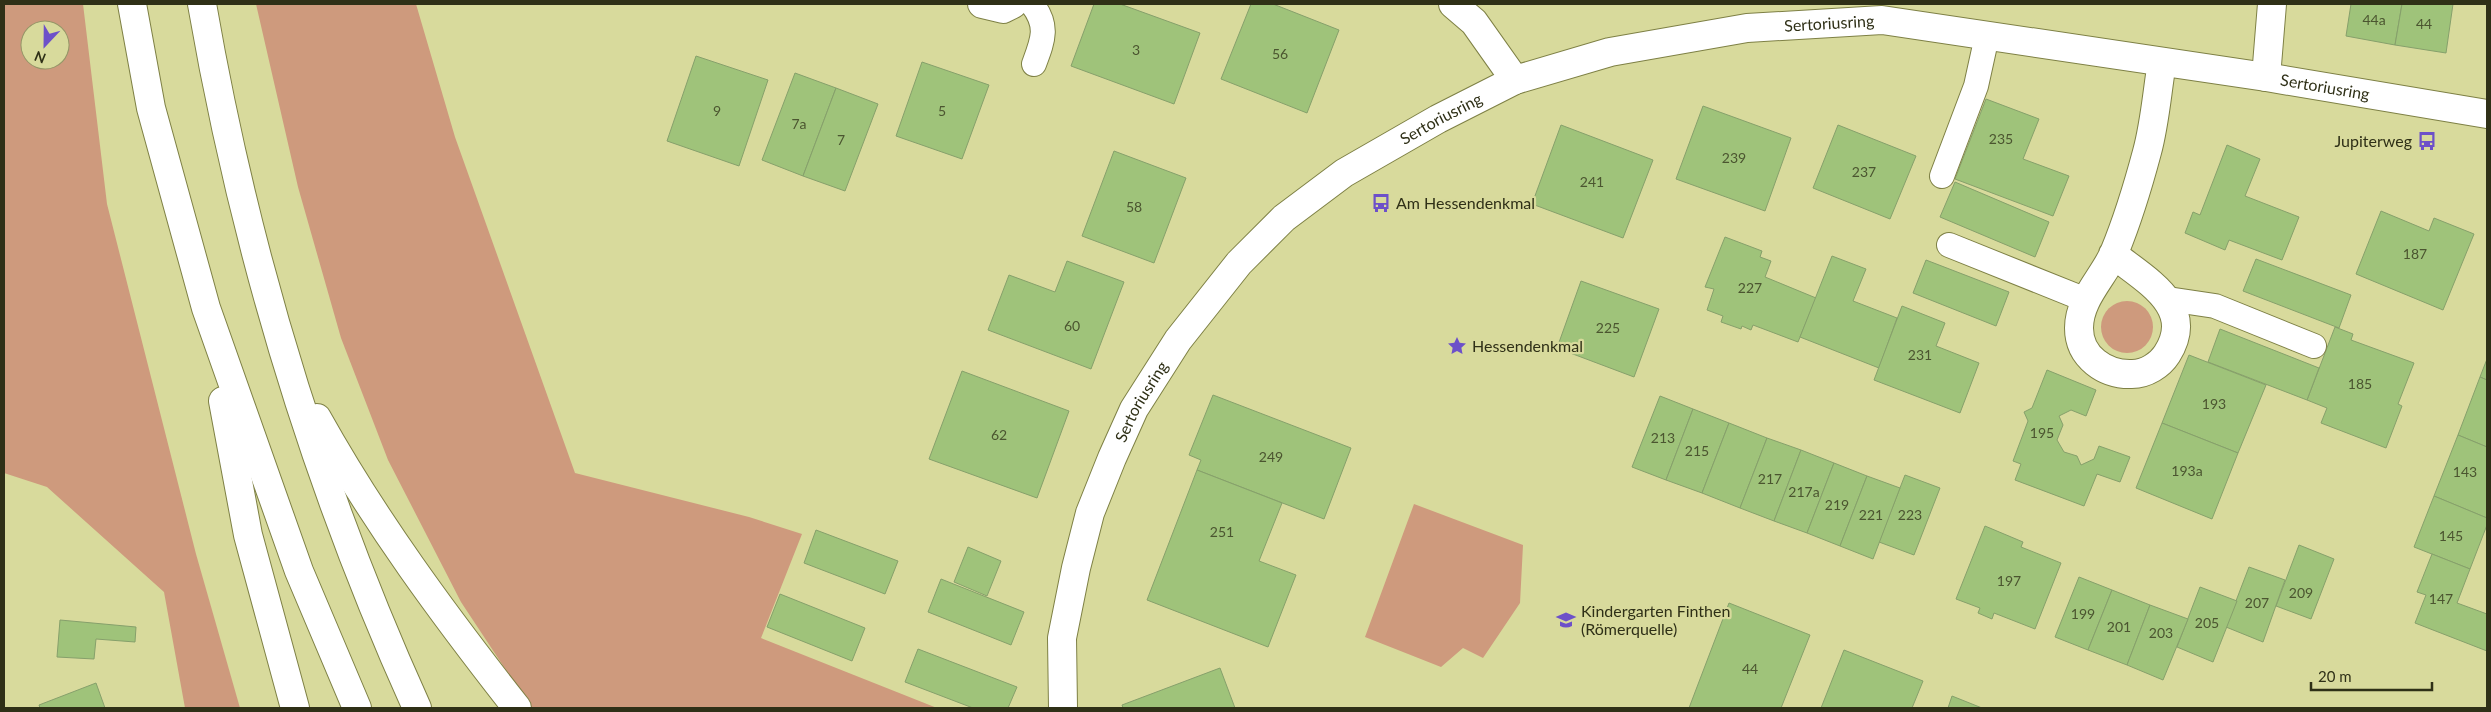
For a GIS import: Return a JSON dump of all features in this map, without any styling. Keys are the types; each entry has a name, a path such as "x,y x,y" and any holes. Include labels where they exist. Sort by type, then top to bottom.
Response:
{"main road":[{"path":"132,4 151,108 206,308 299,571 357,708"},
{"path":"202,4 216,86 288,364 346,540 380,626 417,708"},
{"path":"982,4 1003,9 1013,4"},
{"path":"1453,4 1474,22 1514,80"},
{"path":"2266,77 2272,4"},
{"name":"Sertoriusring","path":"1062,708 1062,638 1076,568 1090,513 1134,410 1178,340 1239,263 1284,218 1344,173 1438,119 1514,80 1610,52 1747,28 1882,20 2266,77 2487,114"},
{"path":"2114,254 2156,287 2168,299 2174,314 2176,330 2172,346 2163,359 2150,369 2135,374 2119,374 2104,369 2091,359 2082,345 2079,330 2080,314 2086,300 2114,254 2147,152 2162,62"},
{"path":"206,308 248,535 295,708"},
{"path":"288,364 346,469 380,524 431,596 517,708"}],"lane":[{"path":"1032,4 1040,14 1044,36 1034,64"},
{"path":"1942,176 1976,86 1988,36"},
{"path":"1949,244 2086,300"},
{"path":"2168,299 2215,306 2314,346"}],"shaded area":[{"path":"4,4 83,4 107,204 196,554 240,708 185,708 164,592 47,487 4,473"},
{"path":"256,4 416,4 455,137 575,473 749,517 802,534 761,638 937,708 531,708 461,602 388,460 341,338 298,187"},
{"path":"2127,301 2137,303 2145,309 2151,317 2153,327 2151,337 2145,345 2137,351 2127,353 2117,351 2109,345 2103,337 2101,327 2103,317 2109,309 2117,303"},
{"path":"1414,504 1523,545 1520,603 1483,658 1463,648 1441,667 1365,637"}],"building":[{"path":"1094,4 1120,4 1200,33 1174,104 1071,66"},
{"path":"1251,4 1273,4 1339,30 1307,113 1221,79"},
{"path":"2351,4 2402,4 2395,45 2346,36"},
{"path":"2402,4 2453,4 2446,53 2395,45"},
{"path":"696,56 768,80 739,166 667,141"},
{"path":"922,62 989,85 962,159 896,136"},
{"path":"795,73 836,88 803,176 762,160"},
{"path":"836,88 878,104 845,191 803,176"},
{"path":"1986,99 2039,119 2023,159 2069,176 2053,216 1955,179"},
{"path":"1703,106 1791,138 1765,211 1676,179"},
{"path":"1561,125 1653,160 1623,238 1532,204"},
{"path":"1838,125 1916,156 1890,219 1813,188"},
{"path":"2227,145 2260,159 2245,196 2299,217 2282,260 2229,240 2225,250 2185,233 2193,212 2200,215"},
{"path":"1114,151 1186,178 1154,263 1082,236"},
{"path":"1955,182 2049,222 2035,257 1940,217"},
{"path":"2381,211 2429,231 2434,218 2474,234 2443,310 2356,274"},
{"path":"1725,237 1762,251 1760,257 1771,261 1765,277 1816,298 1798,342 1753,325 1751,330 1742,326 1741,329 1721,322 1723,316 1707,310 1714,289 1705,287"},
{"path":"1832,256 1866,269 1853,301 1897,318 1879,368 1800,337"},
{"path":"2256,259 2351,295 2339,328 2243,291"},
{"path":"1926,260 2009,292 1996,326 1913,293"},
{"path":"1067,261 1124,282 1091,369 988,330 1009,275 1055,292"},
{"path":"1581,281 1659,309 1634,377 1557,348"},
{"path":"1902,306 1945,323 1936,346 1979,363 1960,413 1874,380"},
{"path":"2335,327 2353,334 2351,340 2414,363 2398,404 2402,406 2386,448 2321,423 2327,408 2307,400"},
{"path":"2220,329 2319,368 2307,400 2208,362"},
{"path":"2189,355 2266,385 2238,453 2162,423"},
{"path":"2487,359 2487,380 2480,377"},
{"path":"2047,370 2096,390 2086,416 2071,410 2059,416 2063,425 2057,440 2064,452 2077,456 2081,465 2094,459 2099,446 2130,457 2120,482 2097,474 2084,506 2015,480 2021,464 2013,461 2028,421 2024,412 2032,408"},
{"path":"962,371 1069,411 1037,498 929,459"},
{"path":"2480,377 2487,380 2487,447 2458,435"},
{"path":"1213,395 1351,448 1324,519 1197,470 1201,460 1189,455"},
{"path":"1660,396 1693,409 1666,480 1632,467"},
{"path":"1693,409 1729,423 1702,493 1666,480"},
{"path":"1729,423 1767,438 1740,508 1702,493"},
{"path":"2162,423 2238,453 2212,519 2136,488"},
{"path":"2458,435 2487,447 2487,518 2434,496"},
{"path":"1767,438 1801,450 1774,521 1740,508"},
{"path":"1801,450 1834,463 1807,533 1774,521"},
{"path":"1834,463 1867,476 1840,546 1807,533"},
{"path":"1197,470 1282,503 1259,561 1296,575 1268,647 1147,600"},
{"path":"1905,475 1940,488 1914,555 1879,542"},
{"path":"1867,476 1900,488 1873,559 1840,546"},
{"path":"2434,496 2487,518 2487,525 2470,569 2414,547"},
{"path":"1985,526 2023,542 2021,547 2061,563 2035,629 1994,613 1992,619 1978,613 1980,608 1956,599"},
{"path":"816,530 898,561 885,594 804,563"},
{"path":"2299,545 2334,559 2311,619 2276,606"},
{"path":"968,547 1001,561 987,596 954,582"},
{"path":"2432,554 2470,569 2457,603 2487,614 2487,651 2415,623 2426,595 2417,592"},
{"path":"2249,567 2285,580 2263,642 2226,627"},
{"path":"2079,577 2112,590 2088,650 2055,637"},
{"path":"941,579 1024,612 1011,645 928,612"},
{"path":"2200,587 2237,601 2213,662 2177,647"},
{"path":"2112,590 2150,605 2127,665 2088,650"},
{"path":"780,594 865,628 852,661 767,627"},
{"path":"1729,603 1810,635 1781,708 1689,708"},
{"path":"2150,605 2188,619 2163,680 2127,665"},
{"path":"60,620 136,627 135,642 96,639 94,659 57,657"},
{"path":"918,649 1017,687 1008,708 973,708 905,682"},
{"path":"1844,650 1923,681 1912,708 1821,708"},
{"path":"1220,668 1235,708 1123,708 1122,705"},
{"path":"96,683 105,708 40,708 39,705"},
{"path":"1952,696 1982,708 1948,708"}],"place":[{"name":"Jupiterweg","path":"2427,141"},
{"name":"Am Hessendenkmal","path":"1381,203"},
{"name":"Hessendenkmal","path":"1457,346"},
{"name":"Kindergarten Finthen (Römerquelle)","path":"1566,620"}]}
